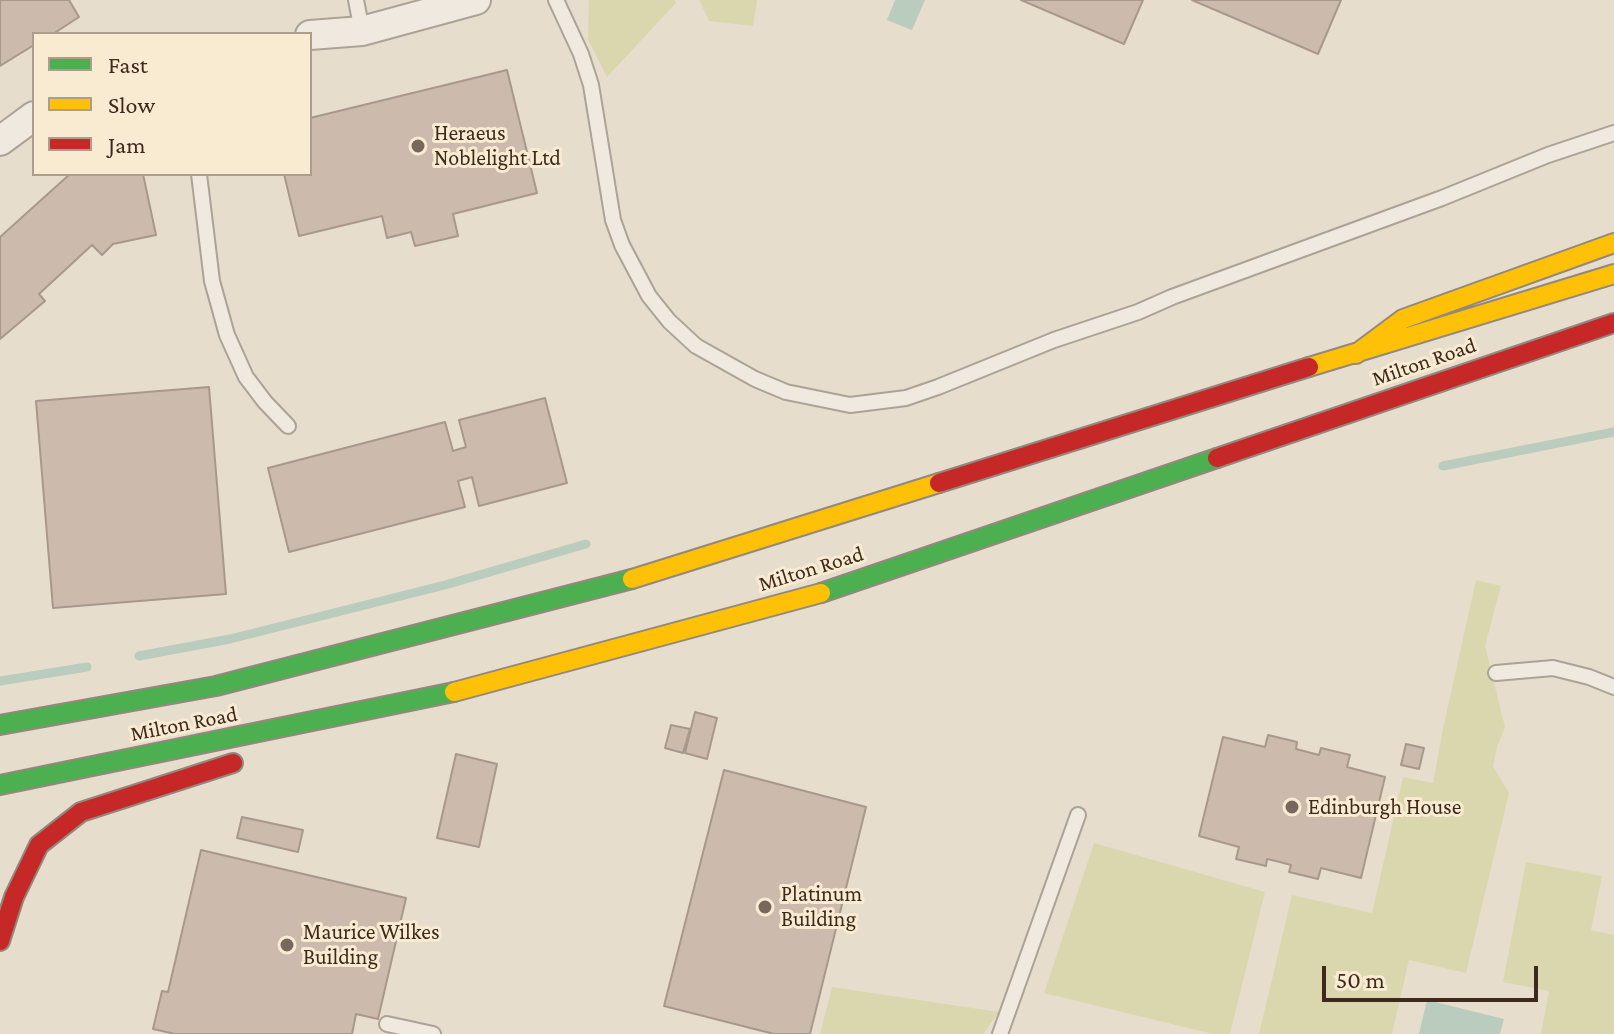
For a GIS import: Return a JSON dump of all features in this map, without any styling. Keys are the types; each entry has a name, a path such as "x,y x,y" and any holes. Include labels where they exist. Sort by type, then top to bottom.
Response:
{"main road":[{"path":"1356,354 1403,319 1614,243"},
{"name":"Milton Road","path":"0,725 216,686 654,573 1614,274"},
{"name":"Milton Road","path":"0,785 445,695 808,597 1614,323"},
{"path":"293,744 445,695"},
{"path":"0,941 14,897 39,845 81,812 248,759"}],"street":[{"path":"312,35 362,31 476,0"},
{"path":"0,141 32,117"}],"lane":[{"path":"356,0 362,31"},
{"path":"556,0 581,54 591,85 613,220 622,245 649,296 669,321 696,346 755,379 786,392 850,405 906,398 938,387 1054,340 1138,312 1548,155 1614,133"},
{"path":"199,176 212,281 227,335 246,377 288,426"},
{"path":"1496,673 1553,668 1614,687"},
{"path":"1000,1034 1078,815"},
{"path":"387,1024 433,1034"}],"shaded area":[{"path":"589,0 675,0 676,3 607,77 588,40"},
{"path":"699,0 757,0 753,26 709,21"},
{"path":"895,0 925,0 912,30 887,20"},
{"path":"1476,580 1501,586 1485,646 1505,727 1493,766 1509,793 1466,973 1409,960 1392,1034 1259,1034 1292,895 1372,913 1403,777 1433,783"},
{"path":"1094,843 1265,892 1230,1034 1213,1034 1044,993"},
{"path":"1526,862 1602,876 1591,930 1614,935 1614,1034 1541,1034 1549,991 1503,982"},
{"path":"832,987 999,1012 983,1034 820,1034"},
{"path":"1427,1000 1504,1019 1500,1034 1419,1034"}],"building":[{"path":"0,0 69,0 79,17 56,32 32,32 32,46 0,66"},
{"path":"1021,0 1143,0 1124,44"},
{"path":"1192,0 1341,0 1318,54"},
{"name":"Heraeus Noblelight Ltd","path":"507,70 537,193 453,214 458,236 415,246 411,232 387,238 382,216 299,236 284,176 312,176 312,118"},
{"path":"68,176 143,176 156,235 113,244 102,255 92,245 39,294 45,301 0,339 0,237"},
{"path":"209,387 226,594 53,608 36,401"},
{"path":"545,398 567,483 479,506 472,477 458,481 465,507 289,552 268,468 445,422 453,451 466,447 459,420"},
{"path":"695,712 717,718 707,759 685,753"},
{"path":"671,725 690,729 683,753 665,748"},
{"name":"Edinburgh House","path":"1268,735 1297,742 1296,749 1319,755 1321,748 1350,755 1347,767 1385,777 1361,878 1321,868 1318,879 1289,872 1291,865 1280,862 1267,859 1266,866 1236,859 1239,847 1199,836 1223,737 1265,747"},
{"path":"1406,744 1424,748 1419,769 1401,765"},
{"path":"456,754 497,764 479,847 437,838"},
{"name":"Platinum Building","path":"724,770 866,807 810,1034 774,1034 664,1006"},
{"path":"242,817 303,830 298,852 237,838"},
{"name":"Maurice Wilkes Building","path":"201,850 406,898 378,1019 356,1014 352,1034 175,1034 153,1029 162,991 168,992"}],"waterway":[{"path":"1443,466 1614,432"},
{"path":"139,656 230,639 445,585 586,544"},
{"path":"0,681 87,667"}],"traffic: fast":[{"path":"821,593 1217,458"},
{"path":"0,725 216,686 632,579"},
{"path":"0,785 454,692"}],"traffic: slow":[{"path":"1356,354 1403,319 1614,243"},
{"path":"1309,367 1614,274"},
{"path":"632,579 939,483"},
{"path":"454,692 821,593"}],"traffic: jam":[{"path":"1217,458 1614,323"},
{"path":"939,483 1309,367"},
{"path":"0,941 14,897 39,845 81,812 233,763"}],"place":[{"name":"Heraeus Noblelight Ltd","path":"418,146"},
{"name":"Edinburgh House","path":"1292,807"},
{"name":"Platinum Building","path":"765,907"},
{"name":"Maurice Wilkes Building","path":"287,945"}]}
